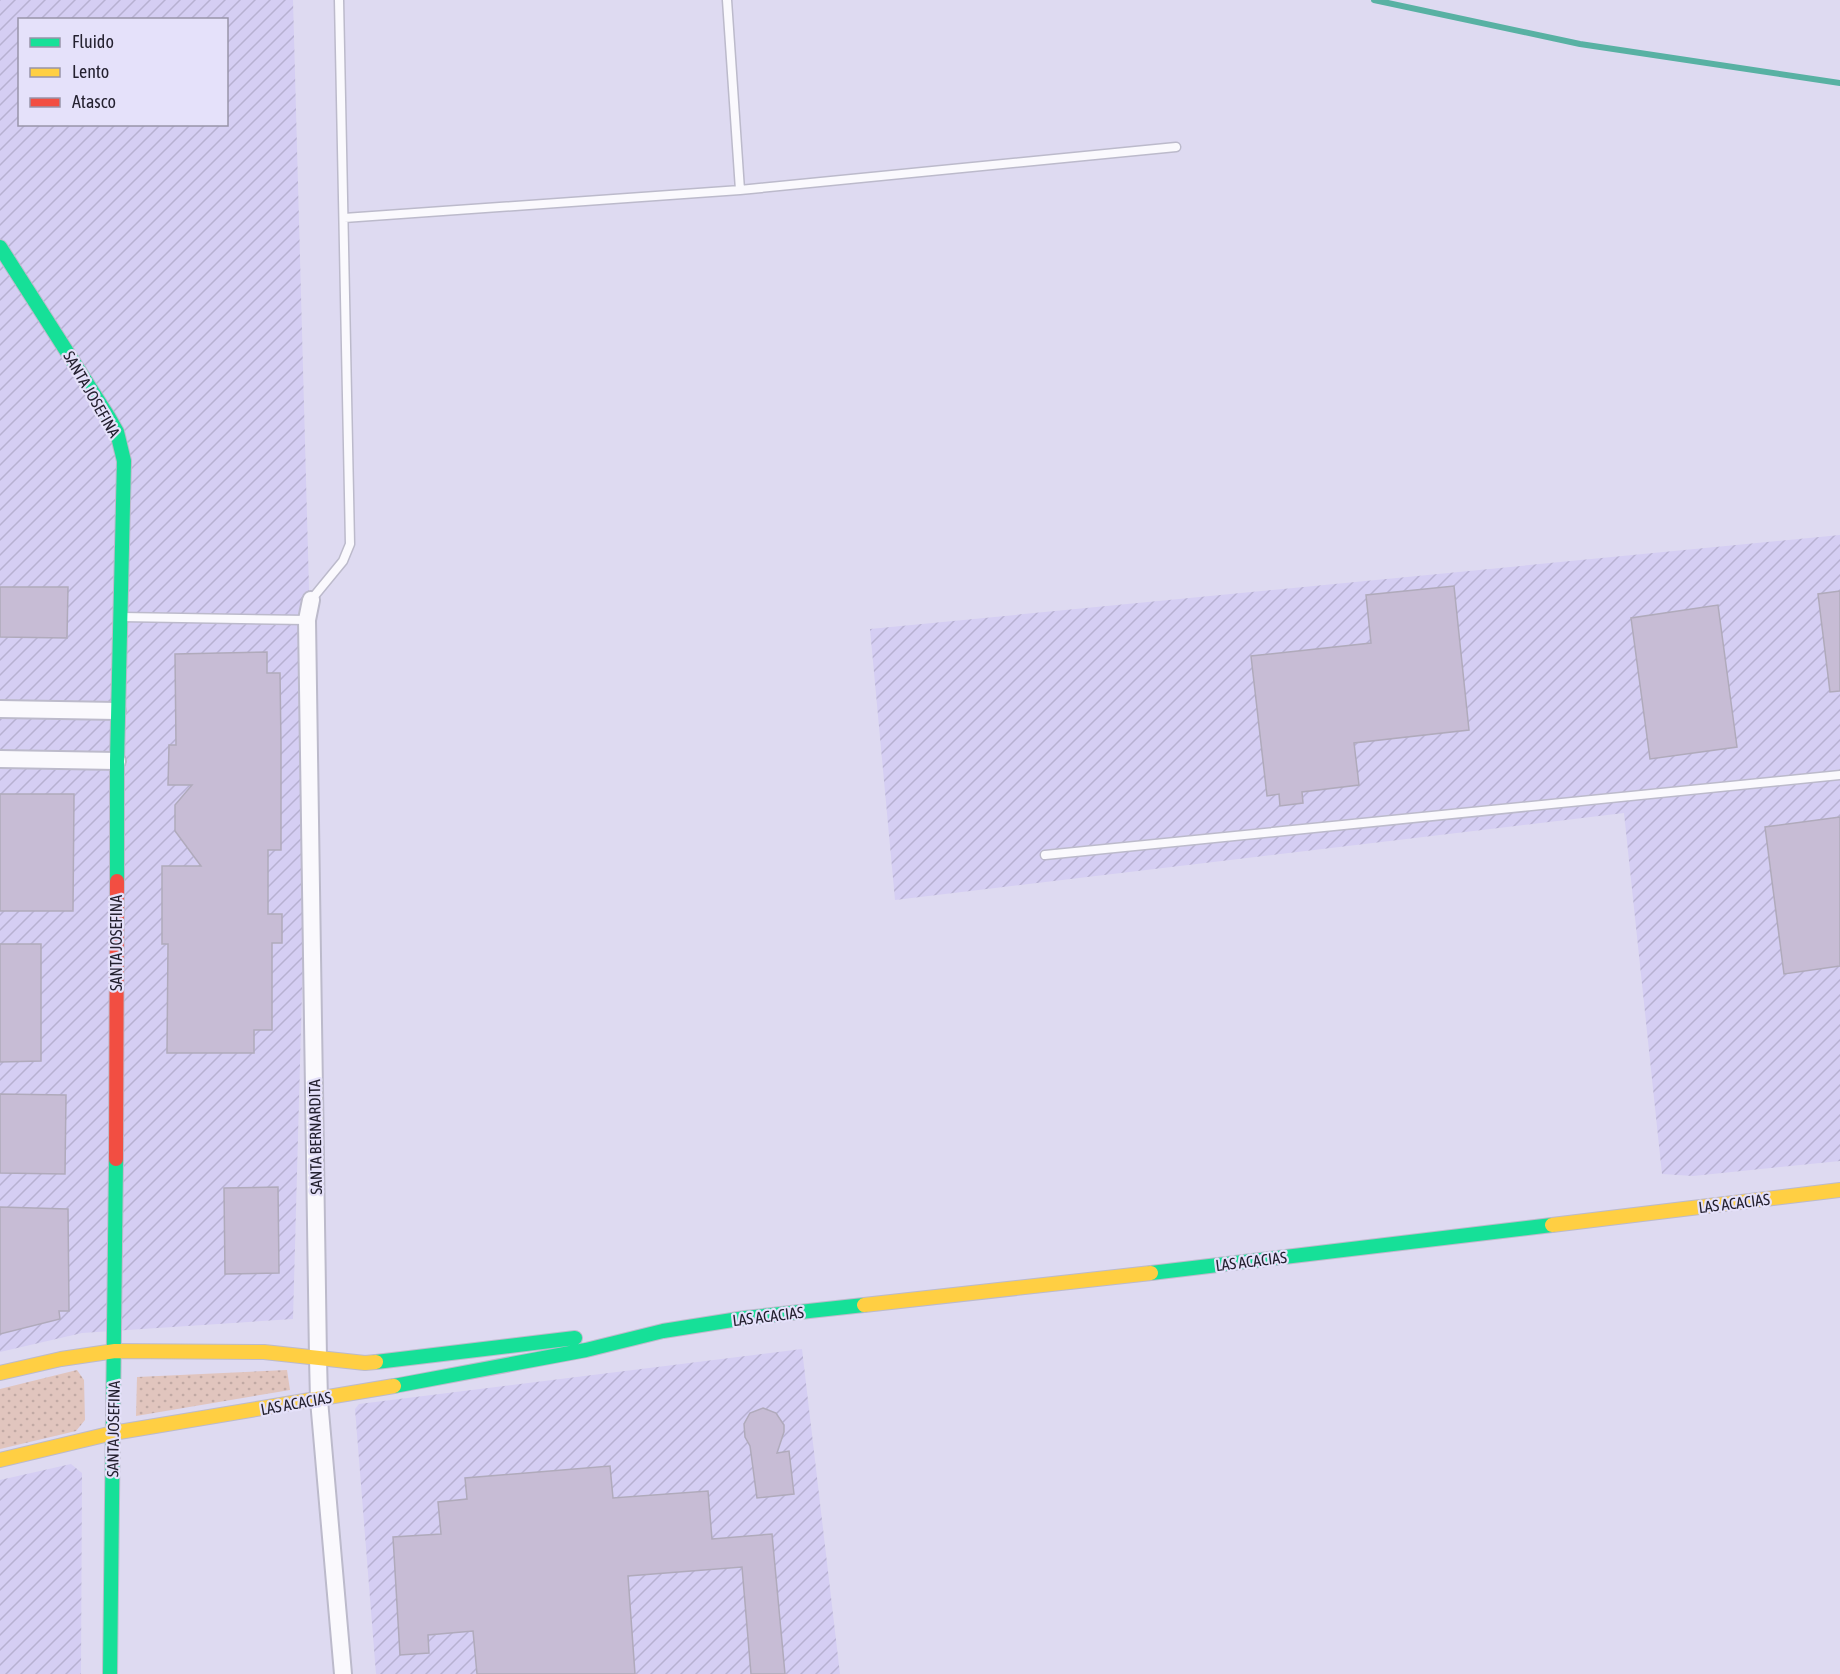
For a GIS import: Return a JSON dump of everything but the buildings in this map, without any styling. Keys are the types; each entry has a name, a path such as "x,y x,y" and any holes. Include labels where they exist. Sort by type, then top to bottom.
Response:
{"main road":[{"name":"SANTA JOSEFINA","path":"0,248 117,432 122,448 124,474 122,617 117,711 115,1351 110,1674"},
{"name":"LAS ACACIAS","path":"0,1460 113,1433 320,1400 745,1318 1223,1264 1840,1190"},
{"name":"LAS ACACIAS","path":"0,1373 61,1359 115,1351 264,1352 318,1359 380,1362 537,1341 618,1333 663,1332"}],"street":[{"name":"SANTA BERNARDITA","path":"310,600 307,620 318,1359 343,1674"},
{"path":"0,709 117,711"},
{"path":"0,759 117,762"}],"lane":[{"path":"310,600 343,561 350,544 339,0"},
{"path":"727,0 740,189"},
{"path":"344,218 740,189 1176,147"},
{"path":"122,617 307,620"},
{"path":"1045,855 1840,775"}],"shaded area":[{"path":"0,0 293,0 311,663 293,1319 82,1333 0,1352"},
{"path":"1840,535 1840,1161 1693,1176 1662,1174 1624,813 895,900 870,629"},
{"path":"802,1349 840,1674 376,1674 355,1409 359,1404"},
{"path":"77,1370 84,1380 85,1420 76,1431 0,1449 0,1389"},
{"path":"287,1370 290,1390 136,1416 137,1377"},
{"path":"71,1464 82,1473 81,1674 0,1674 0,1480"}],"waterway":[{"path":"1374,0 1580,44 1840,83"}],"traffic: fast":[{"path":"0,247 108,416 117,432 124,461 117,761 117,881"},
{"path":"110,1674 116,1159"},
{"path":"1151,1273 1552,1225"},
{"path":"394,1386 586,1350 663,1331 745,1318 864,1305"},
{"path":"376,1362 575,1338"}],"traffic: slow":[{"path":"1552,1225 1840,1190"},
{"path":"864,1305 1151,1273"},
{"path":"0,1373 61,1359 115,1351 264,1352 365,1363 376,1362"},
{"path":"0,1460 113,1433 394,1386"}],"traffic: jam":[{"path":"116,1159 117,881"}]}
